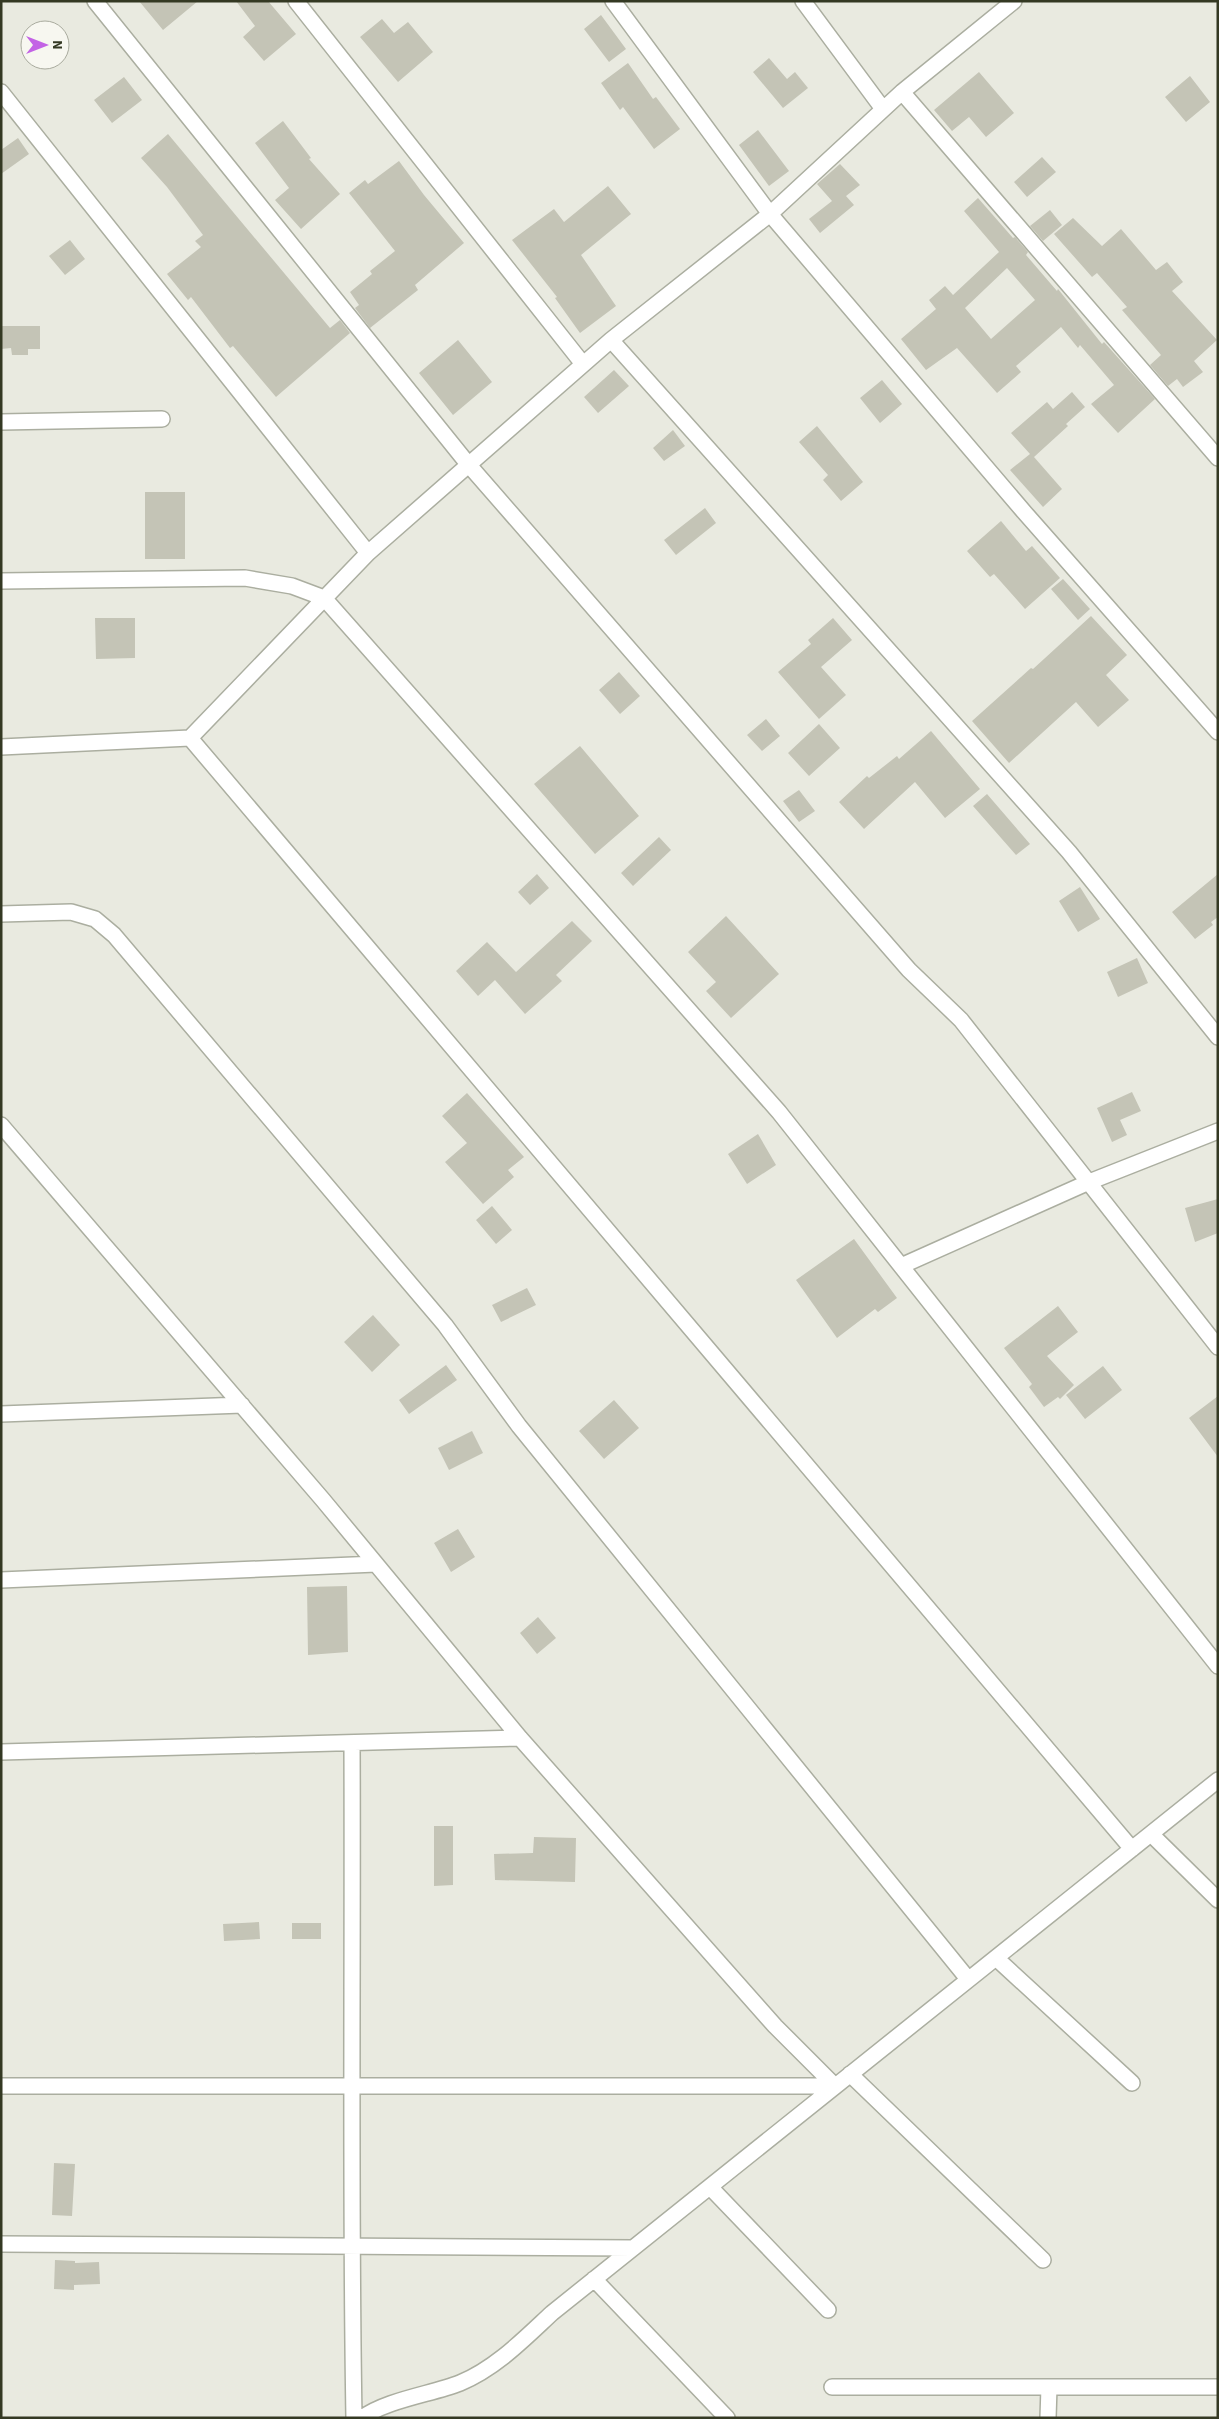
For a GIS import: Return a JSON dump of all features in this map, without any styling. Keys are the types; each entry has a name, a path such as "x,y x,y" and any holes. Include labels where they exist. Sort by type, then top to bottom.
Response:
{"street":[{"path":"95,1 468,464 909,970 961,1020 1218,1347"},
{"path":"296,1 583,364"},
{"path":"613,1 770,214 1025,513 1218,732"},
{"path":"803,1 883,109"},
{"path":"1,747 190,738 368,553 611,340 770,214 997,6 1014,1"},
{"path":"1,92 368,553"},
{"path":"902,92 1218,458"},
{"path":"611,340 1069,852 1218,1037"},
{"path":"1,422 162,419"},
{"path":"1,581 246,578 292,586 324,598 779,1112 1218,1666"},
{"path":"190,738 1132,1848"},
{"path":"1,914 71,912 95,920 114,935 444,1325 519,1426 968,1979"},
{"path":"1,1125 376,1564 520,1738 775,2026 835,2086"},
{"path":"900,1266 1088,1182 1218,1131"},
{"path":"1,1414 242,1406"},
{"path":"1,1580 376,1564"},
{"path":"1,1752 520,1738"},
{"path":"352,1743 354,2086 351,2246 354,2418"},
{"path":"362,2418 402,2401 462,2382 496,2363 552,2313 594,2279 1218,1780"},
{"path":"1151,1834 1218,1900"},
{"path":"996,1958 1132,2083"},
{"path":"850,2074 1043,2260"},
{"path":"1,2086 835,2086"},
{"path":"710,2186 828,2310"},
{"path":"1,2244 633,2248"},
{"path":"594,2279 726,2418"},
{"path":"832,2387 1218,2387"},
{"path":"1048,2418 1049,2387"}],"building":[{"path":"139,1 198,1 163,30"},
{"path":"236,1 268,1 296,34 264,61 243,37 255,26"},
{"path":"601,15 626,49 609,62 584,29"},
{"path":"382,19 394,33 408,22 433,52 398,82 360,37"},
{"path":"769,58 787,79 795,72 808,88 783,108 753,72"},
{"path":"628,63 653,99 656,97 680,129 654,149 623,107 620,110 601,83"},
{"path":"979,72 1014,113 986,137 969,117 952,131 934,110"},
{"path":"1190,76 1210,102 1186,122 1165,97"},
{"path":"124,77 142,100 112,123 94,100"},
{"path":"283,121 311,158 309,159 340,194 301,229 275,200 289,188 255,143"},
{"path":"758,130 789,171 769,186 739,145"},
{"path":"168,134 330,328 340,320 350,333 276,397 233,346 230,348 191,297 188,300 167,274 201,247 195,241 203,235 167,187 141,158"},
{"path":"18,138 29,154 1,174 1,150"},
{"path":"1042,157 1056,172 1027,197 1014,182"},
{"path":"399,161 424,195 464,243 415,285 418,290 370,328 355,308 359,305 350,292 372,274 370,271 395,251 349,193 365,180 368,184"},
{"path":"840,164 860,185 846,196 854,205 820,233 809,219 832,201 817,184"},
{"path":"608,186 631,214 581,255 616,306 580,333 555,298 557,297 512,240 554,209 564,222"},
{"path":"978,198 1028,252 1026,255 1057,291 1058,289 1102,344 1104,342 1155,399 1118,433 1091,404 1114,385 1080,345 1078,348 1061,327 1016,366 1021,372 997,393 957,348 926,370 901,339 936,309 929,300 945,286 953,295 999,252 964,211","holes":["1007,268 1035,300 991,339 965,308"]},
{"path":"1050,210 1062,225 1043,241 1030,226"},
{"path":"1073,218 1102,246 1121,229 1156,270 1167,262 1183,282 1172,291 1217,340 1194,361 1203,372 1183,387 1177,379 1168,386 1150,365 1161,355 1122,310 1127,307 1097,273 1092,277 1054,234"},
{"path":"70,240 85,259 65,275 49,256"},
{"path":"1,326 40,326 40,349 28,349 28,355 12,355 11,348 1,349"},
{"path":"458,340 492,382 453,415 419,373"},
{"path":"614,370 629,386 598,413 584,397"},
{"path":"882,380 902,404 880,423 860,398"},
{"path":"1072,392 1085,407 1066,424 1068,426 1034,457 1062,489 1043,507 1010,470 1030,454 1011,433 1047,402 1053,409"},
{"path":"817,426 863,482 841,501 823,480 828,475 799,442"},
{"path":"673,430 685,446 664,461 653,448"},
{"path":"145,492 185,492 185,559 145,559"},
{"path":"705,508 716,523 676,555 664,540"},
{"path":"1001,521 1026,551 1032,546 1060,578 1025,609 994,574 990,577 967,551"},
{"path":"1063,579 1090,609 1078,620 1051,589"},
{"path":"1091,616 1127,655 1106,675 1129,700 1098,727 1076,702 1009,763 972,721"},
{"path":"95,618 135,618 135,658 96,659"},
{"path":"833,618 852,640 821,667 846,695 819,719 778,672 811,644 808,640"},
{"path":"619,672 640,696 620,714 599,690"},
{"path":"766,719 780,736 762,751 747,735"},
{"path":"819,724 840,748 809,776 788,753"},
{"path":"931,731 980,789 945,818 915,782 864,829 839,802 867,776 869,778 897,756 899,759"},
{"path":"580,746 639,816 595,854 534,784"},
{"path":"799,790 815,811 799,822 783,801"},
{"path":"987,794 1030,844 1016,855 973,806"},
{"path":"659,837 671,850 633,886 621,873"},
{"path":"537,874 549,888 530,905 518,892"},
{"path":"1218,874 1218,917 1211,922 1213,925 1195,939 1172,912"},
{"path":"1080,887 1100,919 1078,932 1059,901"},
{"path":"726,916 779,974 731,1018 706,991 716,982 688,952"},
{"path":"572,921 592,941 556,975 562,981 525,1014 495,980 478,996 456,971 487,942 516,972"},
{"path":"1137,958 1148,983 1118,997 1107,972"},
{"path":"1132,1092 1141,1111 1120,1120 1127,1135 1112,1142 1097,1108"},
{"path":"467,1093 524,1157 508,1170 514,1177 483,1204 445,1162 467,1143 442,1116"},
{"path":"758,1134 776,1165 747,1184 728,1154"},
{"path":"1218,1199 1218,1233 1195,1242 1185,1208"},
{"path":"492,1206 512,1230 496,1244 476,1220"},
{"path":"854,1239 897,1298 878,1312 875,1309 837,1338 796,1280"},
{"path":"527,1288 536,1305 501,1322 492,1305"},
{"path":"1058,1306 1078,1332 1047,1356 1074,1385 1060,1399 1058,1397 1044,1407 1029,1387 1032,1384 1004,1348"},
{"path":"373,1315 400,1345 372,1372 344,1342"},
{"path":"446,1365 457,1380 409,1414 399,1400"},
{"path":"1103,1366 1122,1390 1085,1419 1066,1395"},
{"path":"1218,1396 1218,1457 1189,1418"},
{"path":"614,1400 639,1428 604,1459 579,1431"},
{"path":"472,1431 483,1453 449,1470 438,1448"},
{"path":"458,1529 475,1557 451,1572 434,1543"},
{"path":"347,1586 348,1652 308,1655 307,1587"},
{"path":"538,1617 556,1638 537,1654 520,1633"},
{"path":"434,1826 453,1826 453,1885 434,1886"},
{"path":"534,1837 576,1838 575,1882 495,1880 494,1854 533,1853"},
{"path":"259,1922 260,1939 224,1941 223,1924"},
{"path":"292,1923 321,1923 321,1939 292,1939"},
{"path":"54,2163 75,2164 72,2216 52,2215"},
{"path":"55,2260 75,2261 75,2263 99,2262 100,2284 74,2285 74,2290 54,2289"}]}
